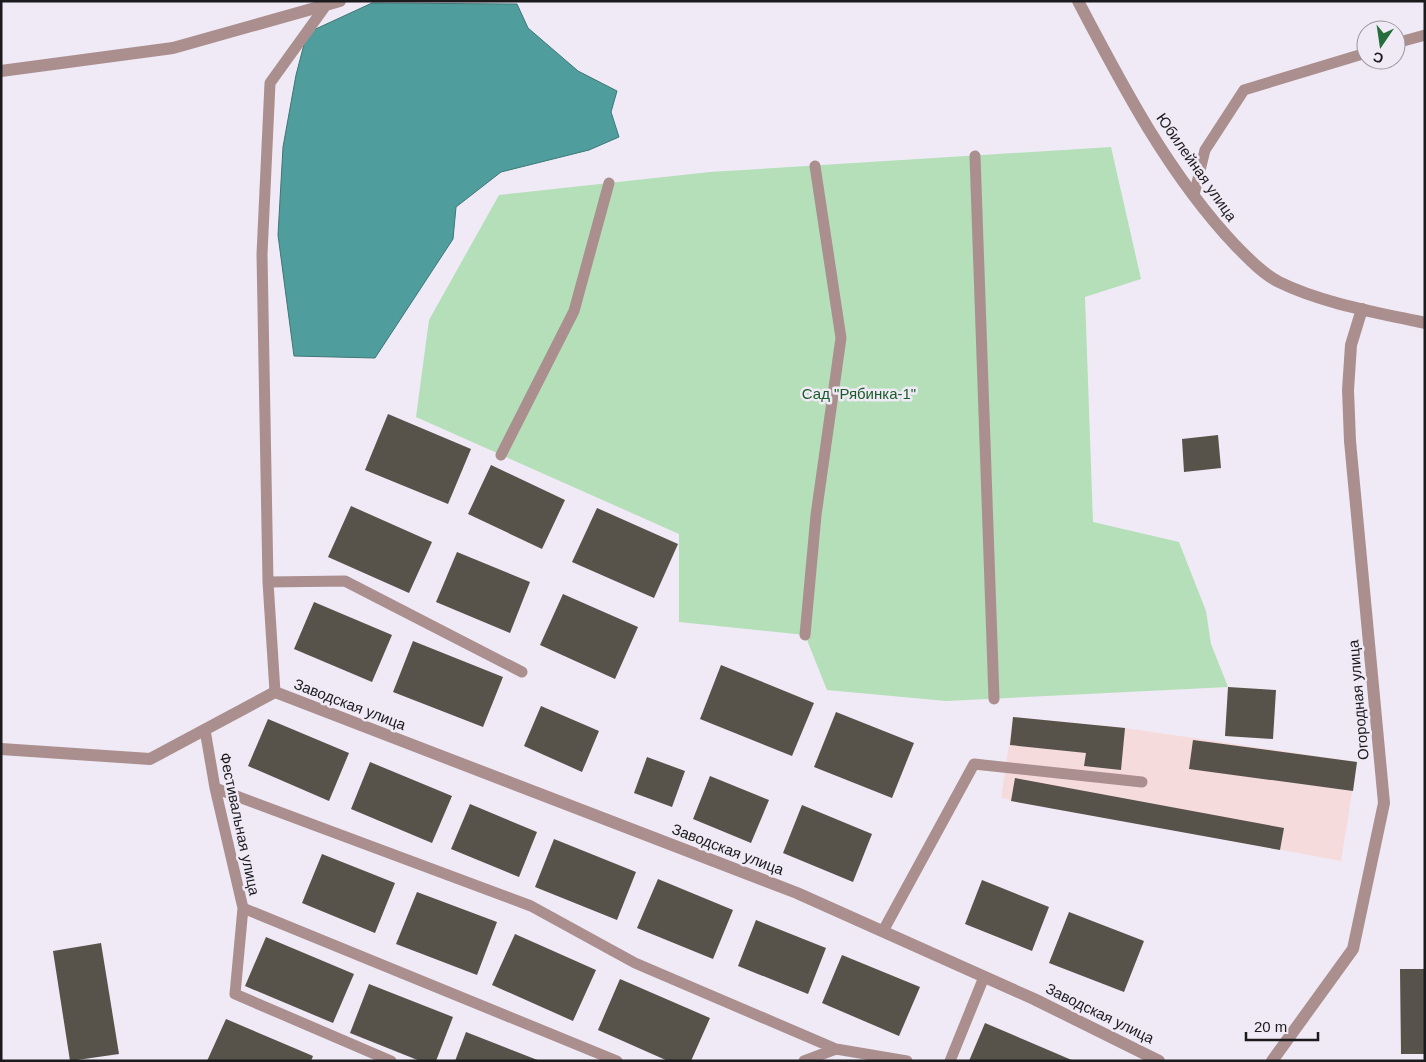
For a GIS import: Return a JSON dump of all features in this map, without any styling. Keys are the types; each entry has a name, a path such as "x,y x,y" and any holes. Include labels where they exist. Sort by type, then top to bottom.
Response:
{"street":[{"path":"1,71 173,48 340,1"},
{"name":"Юбилейная улица","path":"1078,1 1160,148 1194,196 1223,232 1250,260 1278,282 1362,309 1425,322"},
{"name":"Огородная улица","path":"1272,1061 1353,949 1384,804 1350,441 1348,390 1351,345 1362,309"},
{"path":"1,749 150,760 275,692"},
{"name":"Заводская улица","path":"275,692 797,893 984,977 1159,1061"}],"lane":[{"path":"275,692 268,582 262,254 270,83 325,4"},
{"path":"1406,40 1425,35"},
{"path":"1194,196 1205,150 1244,90 1356,55"},
{"path":"975,156 994,699"},
{"path":"805,635 816,515 841,338 815,166"},
{"path":"501,455 574,311 609,183"},
{"path":"268,582 345,581 522,672"},
{"name":"Фестивальная улица","path":"205,730 215,788 243,908 235,994 391,1061"},
{"path":"882,931 974,764 1142,782"},
{"path":"215,788 530,906 635,963 836,1050 907,1061"},
{"path":"243,908 617,1061"},
{"path":"950,1061 984,977"},
{"path":"804,1061 836,1050"}],"shaded area":[{"path":"1013,717 1125,728 1357,762 1341,861 1001,798"}],"green space":[{"name":"Сад \"Рябинка-1\"","path":"1111,147 1141,279 1085,297 1093,522 1179,542 1206,611 1211,644 1228,687 946,701 827,690 805,635 679,622 679,534 416,417 429,320 499,195 710,172"}],"water":[{"path":"372,3 517,4 528,28 578,71 617,91 611,112 619,137 589,150 501,172 456,207 453,239 375,358 294,356 278,235 283,147 296,75 307,33"}],"building":[{"path":"388,414 471,449 448,504 365,470"},
{"path":"1218,435 1221,468 1184,472 1182,439"},
{"path":"491,465 565,500 542,549 468,514"},
{"path":"351,506 432,542 409,593 328,557"},
{"path":"597,508 678,544 654,598 572,562"},
{"path":"457,552 530,582 510,633 436,602"},
{"path":"563,594 638,627 615,679 540,645"},
{"path":"314,602 392,635 372,682 294,649"},
{"path":"413,641 503,677 483,727 393,692"},
{"path":"721,665 814,703 792,756 700,719"},
{"path":"1228,687 1276,690 1273,739 1225,736"},
{"path":"541,706 599,731 582,772 524,746"},
{"path":"836,712 914,743 892,798 814,767"},
{"path":"1013,717 1125,728 1121,770 1084,766 1086,753 1010,745"},
{"path":"268,719 349,753 329,801 248,766"},
{"path":"1193,740 1357,762 1353,791 1189,769"},
{"path":"647,757 685,771 672,807 634,793"},
{"path":"370,762 452,796 432,843 351,809"},
{"path":"710,776 769,800 751,843 693,819"},
{"path":"1015,778 1284,828 1280,850 1011,801"},
{"path":"470,804 537,832 519,877 451,849"},
{"path":"802,805 872,834 853,882 783,853"},
{"path":"554,839 636,872 617,920 535,887"},
{"path":"322,854 395,883 375,933 302,903"},
{"path":"658,879 733,910 713,959 637,928"},
{"path":"982,880 1049,907 1032,951 965,924"},
{"path":"417,892 497,922 477,975 396,944"},
{"path":"1069,912 1144,941 1124,992 1049,963"},
{"path":"756,920 826,948 808,994 738,966"},
{"path":"515,934 596,970 573,1021 492,985"},
{"path":"266,937 354,974 333,1023 245,986"},
{"path":"101,943 119,1054 70,1061 53,951"},
{"path":"842,955 920,987 899,1036 822,1003"},
{"path":"1400,969 1425,969 1425,1054 1401,1054"},
{"path":"620,979 710,1018 691,1061 668,1061 598,1030"},
{"path":"369,984 453,1017 436,1061 420,1061 350,1033"},
{"path":"226,1019 313,1056 311,1061 207,1061"},
{"path":"985,1023 1074,1061 969,1061"},
{"path":"466,1032 540,1061 455,1061"}]}
